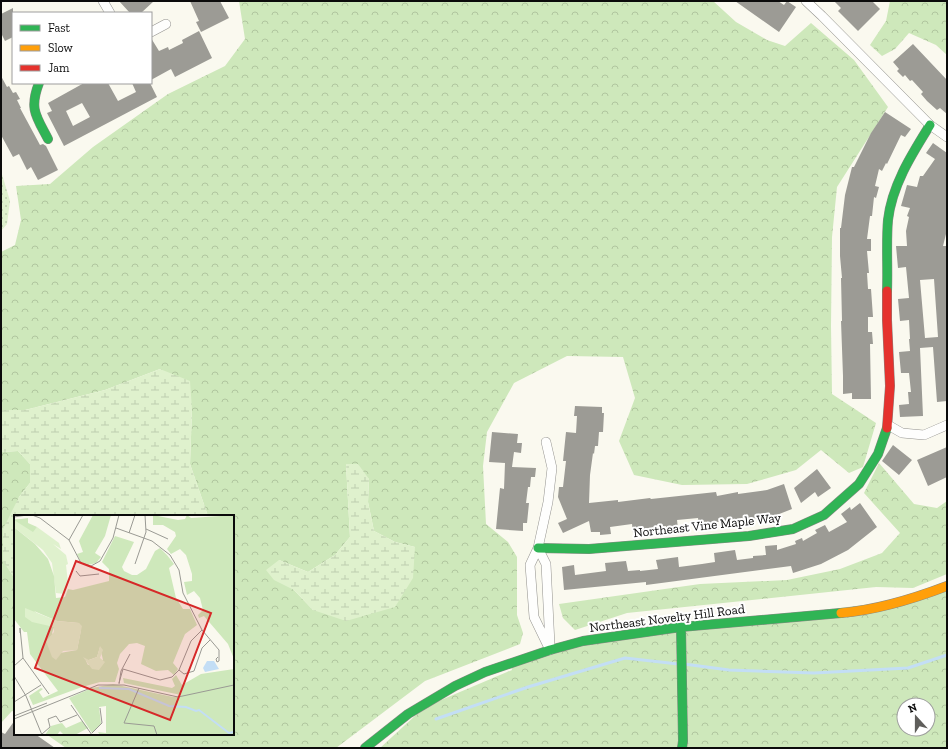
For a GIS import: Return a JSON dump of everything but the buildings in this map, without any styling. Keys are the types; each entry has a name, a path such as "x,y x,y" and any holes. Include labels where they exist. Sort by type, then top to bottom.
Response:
{"street":[{"path":"103,1 109,12"},
{"path":"806,1 930,125 947,137"},
{"path":"152,31 166,24"},
{"path":"39,84 33,96 33,109 48,139"},
{"name":"Northeast Vine Maple Way","path":"538,548 589,549 749,536 792,529 824,515 859,484 878,454 888,425 890,386 887,320 888,220 893,198 907,163 930,125"},
{"path":"888,425 902,433 924,435 947,425"},
{"path":"546,442 552,468 548,502 538,548 530,565 534,617 550,650"},
{"path":"538,548 546,564 550,650"},
{"name":"Northeast Novelty Hill Road","path":"365,748 408,714 455,686 485,672 550,650 583,641 682,627 855,612 912,599 947,586"},
{"path":"682,627 682,748"}],"green space":[{"path":"239,1 713,1 736,22 767,40 785,46 811,23 854,60 888,107 837,187 832,237 832,394 876,423 863,467 849,473 821,450 796,470 747,484 682,485 634,475 619,441 635,398 623,357 567,356 514,383 487,432 483,466 486,524 508,542 517,557 517,615 523,633 520,644 425,681 336,748 66,748 47,735 234,735 234,515 208,515 190,464 192,409 160,369 105,390 25,410 1,410 1,252 15,245 21,220 16,186 50,184 93,147 168,94 225,66 245,39","holes":["346,464 369,479 368,502 374,531 395,542 415,547 313,610 294,590 279,560 308,572 335,555 350,537"]},
{"path":"890,1 947,1 947,55 936,45 909,33 895,49 882,56 870,45 886,21"},
{"path":"1,171 10,201 7,224 1,231"},
{"path":"160,369 190,381 192,409 190,464 208,515 14,515 14,578 3,561 3,529 19,497 30,483 30,464 18,451 1,452 1,410 25,410 105,390"},
{"path":"18,451 30,464 30,483 19,497 3,560 14,577 14,712 12,711 1,723 1,452"},
{"path":"879,463 914,504 937,508 947,501 947,574 913,588 876,587 627,613 575,630 563,618 559,604 700,584 787,580 840,569 882,553 900,533 864,493"},
{"path":"346,464 358,464 369,479 368,502 374,531 395,542 415,547 413,578 395,607 346,621 313,610 294,590 274,580 266,570 279,560 308,572 335,555 350,537"},
{"path":"947,586 947,748 380,748 417,714 434,703 512,670 510,663 619,635 912,599"}],"waterway":[{"path":"684,664 729,670 814,673 908,668 947,655"},
{"path":"436,719 528,687 625,658 678,664"}],"traffic: fast":[{"path":"39,84 34,99 35,112 48,139"},
{"path":"887,291 887,228 890,207 898,182 916,147 930,125"},
{"path":"538,548 589,549 749,536 793,529 824,515 859,484 878,454 887,428"},
{"path":"365,748 408,714 455,686 485,672 550,650 583,641 681,627 841,613"},
{"path":"681,627 682,748"}],"traffic: slow":[{"path":"841,613 854,612 895,603 947,586"}],"traffic: jam":[{"path":"887,291 890,386 887,428"}]}
